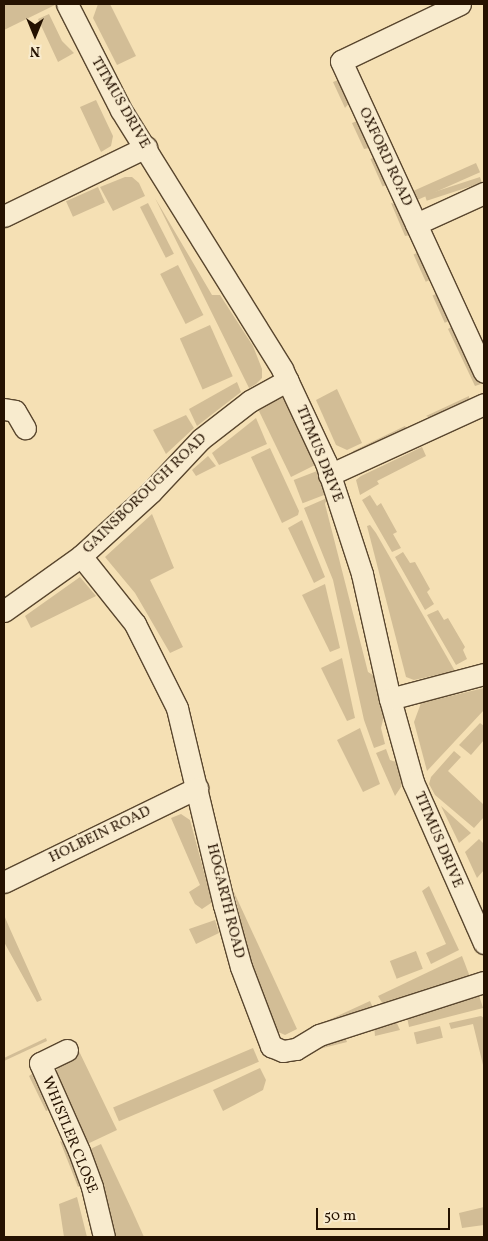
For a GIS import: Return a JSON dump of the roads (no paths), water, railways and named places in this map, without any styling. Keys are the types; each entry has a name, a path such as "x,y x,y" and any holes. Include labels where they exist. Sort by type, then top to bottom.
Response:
{"street":[{"name":"TITMUS DRIVE","path":"66,4 109,89 146,147 177,205 288,380 329,475 362,574 390,699 413,782 484,943"},
{"name":"OXFORD ROAD","path":"460,4 341,61 484,372"},
{"path":"4,216 146,147"},
{"path":"416,224 484,193"},
{"name":"GAINSBOROUGH ROAD","path":"4,611 81,556 151,492 201,439 250,401 288,380"},
{"path":"329,475 484,404"},
{"path":"4,409 15,411 25,428"},
{"name":"HOGARTH ROAD","path":"81,556 134,624 156,662 177,708 241,966 271,1046 283,1051 296,1049 319,1035 484,982"},
{"path":"390,699 484,674"},
{"name":"HOLBEIN ROAD","path":"4,882 197,788"},
{"name":"WHISTLER CLOSE","path":"67,1050 40,1063 79,1151 92,1187 104,1237"}]}
